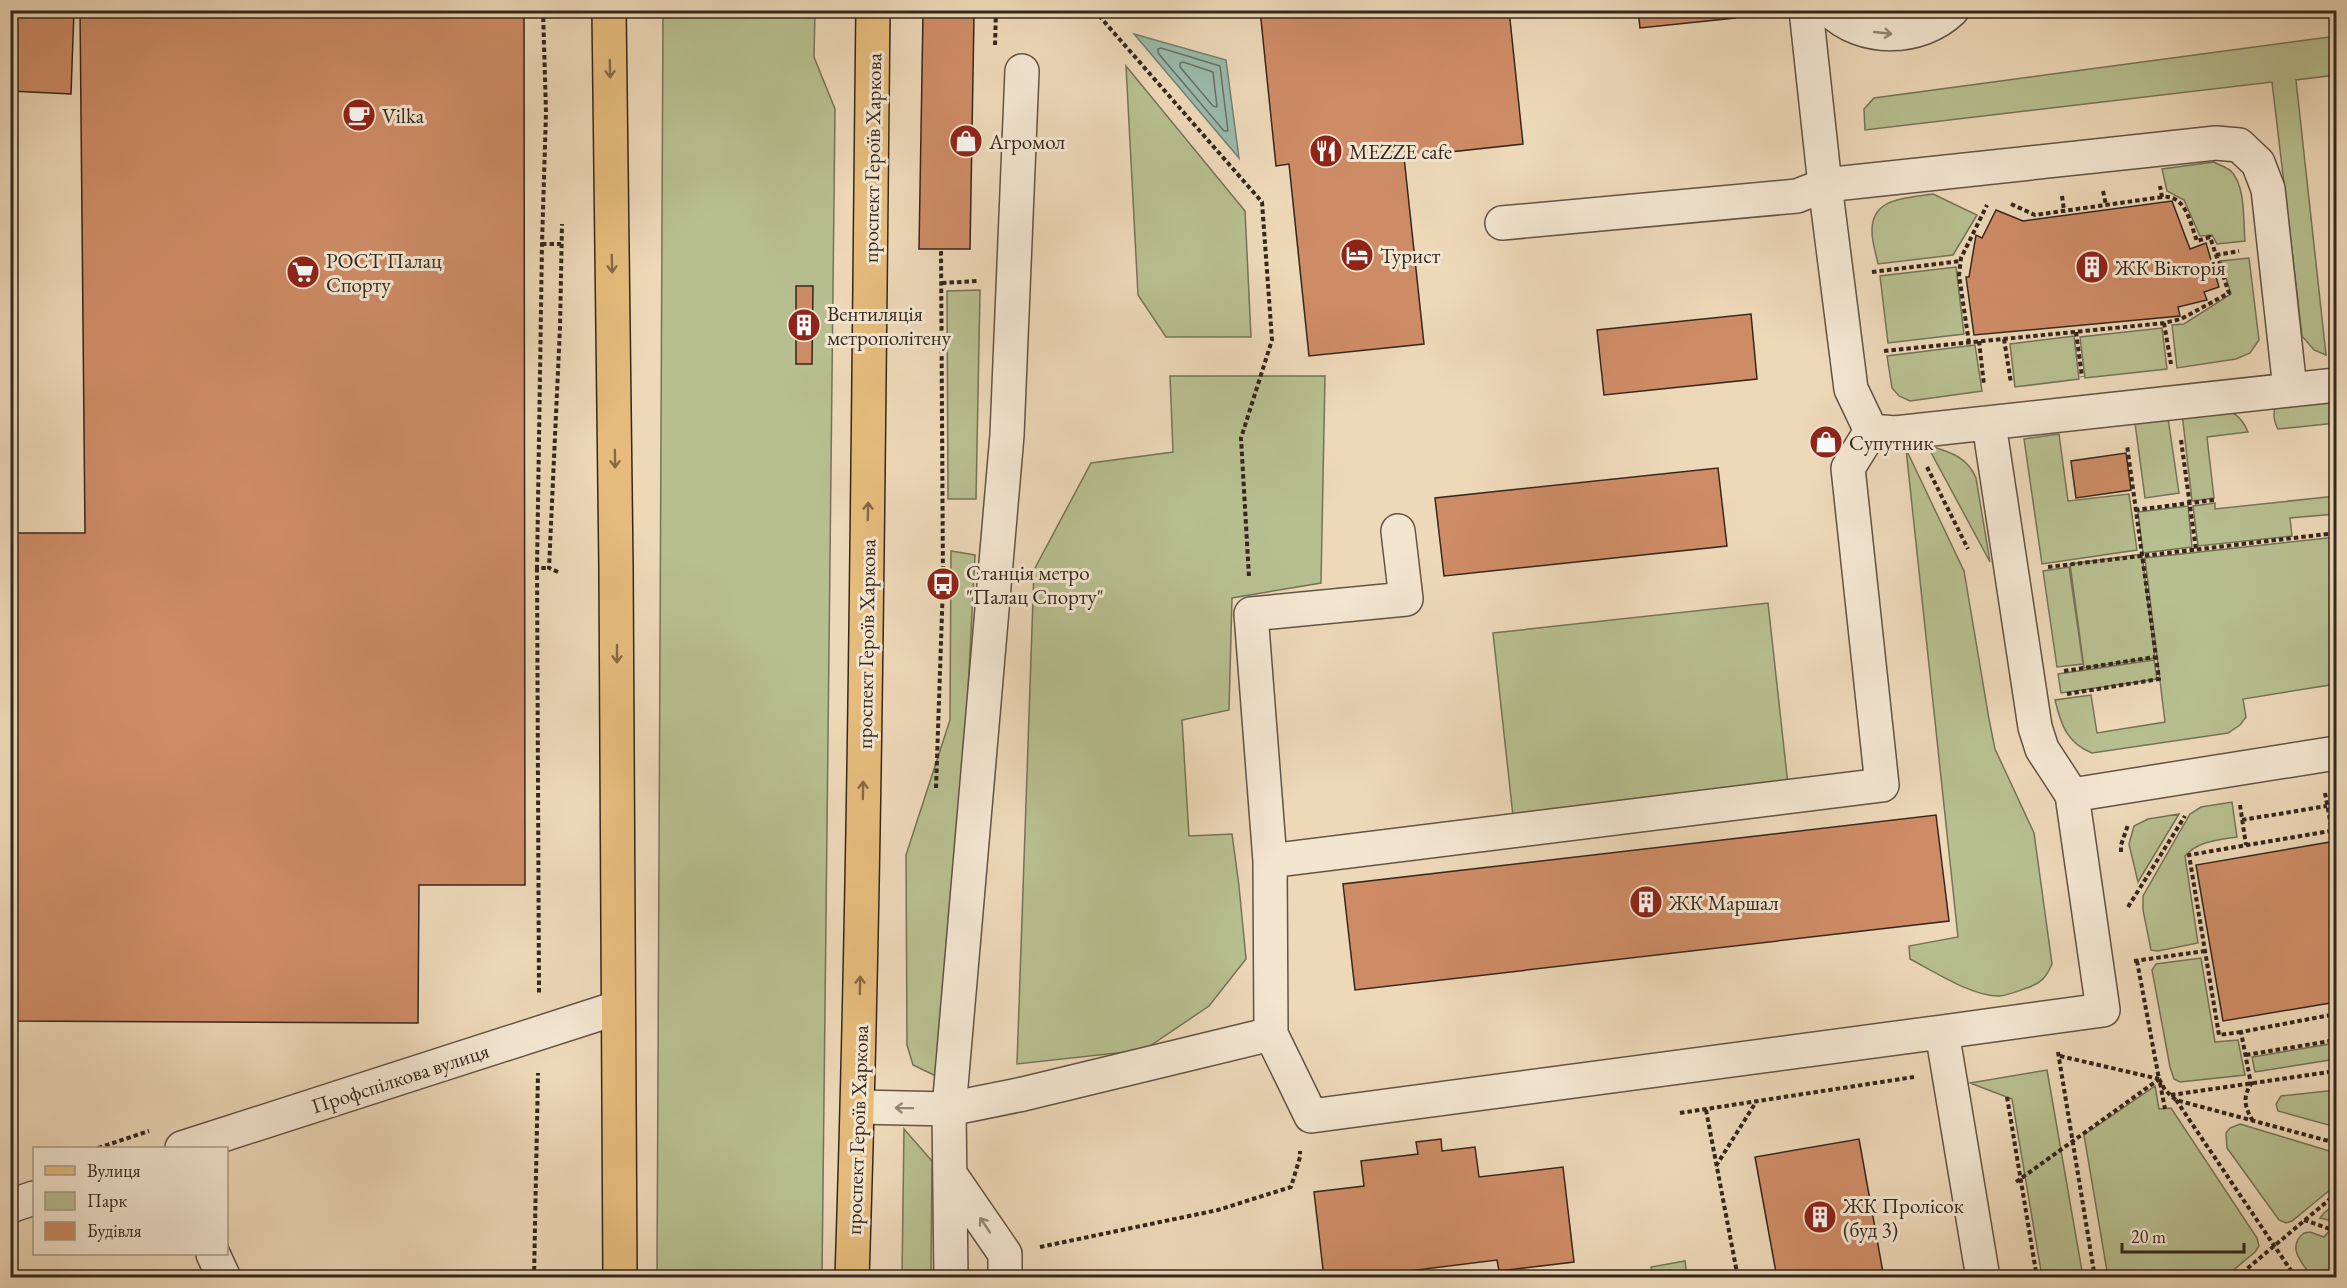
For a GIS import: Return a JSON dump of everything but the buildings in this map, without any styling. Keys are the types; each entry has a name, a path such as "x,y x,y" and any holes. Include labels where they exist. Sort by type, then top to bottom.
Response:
{"main road":[{"path":"609,10 616,568 620,1278"},
{"name":"проспект Героїв Харкова","path":"852,1278 858,1107 867,599 873,10"}],"street":[{"path":"1806,10 1851,390 1870,431"},
{"path":"1830,10 1838,18 1867,31 1899,35 1942,20 1952,10"},
{"path":"951,1278 949,1109 1007,435 1022,71"},
{"path":"1502,223 1797,196 1825,185 2216,143 2239,145 2258,163 2268,189 2290,389"},
{"path":"1870,431 1909,432 1987,409 2123,408 2337,385"},
{"path":"1398,531 1406,599 1251,614 1270,861 1271,1034 1311,1116 2103,1010 2072,795 2042,749 2035,727 1987,409"},
{"path":"1270,861 1882,785 1848,468 1870,431"},
{"path":"2072,795 2337,753"},
{"name":"Профспілкова вулиця","path":"188,1147 617,1008"},
{"path":"1942,1032 1983,1278"},
{"path":"858,1107 949,1109 1023,1094 1271,1034"},
{"path":"950,1174 1005,1266 1029,1278"},
{"path":"10,1206 33,1198"},
{"path":"213,1255 224,1278"}],"path":[{"path":"534,1278 539,1032 537,568 546,112 543,10"},
{"path":"1094,10 1262,202 1272,340 1241,438 1251,614"},
{"path":"2160,185 2163,196"},
{"path":"1969,343 1959,275 1961,261 1992,196"},
{"path":"1876,352 2164,323 2181,319 2229,293 2210,237 2197,241 2182,203 2171,196 2036,214 2003,201"},
{"path":"549,568 560,327 562,224"},
{"path":"542,244 561,244"},
{"path":"936,799 943,584 941,249"},
{"path":"1868,272 1961,261"},
{"path":"2076,332 2083,383"},
{"path":"1979,341 1987,409"},
{"path":"2058,696 2158,679 2123,408"},
{"path":"1909,432 1972,557"},
{"path":"2135,510 2214,500"},
{"path":"2039,568 2142,554 2337,533"},
{"path":"537,568 549,568 558,572"},
{"path":"2055,672 2155,657"},
{"path":"2324,789 2334,830 2189,855 2219,1035 2337,1014"},
{"path":"2239,803 2246,845"},
{"path":"2242,820 2327,806"},
{"path":"2128,907 2188,811"},
{"path":"2121,856 2121,845 2130,823"},
{"path":"2127,897 2130,918"},
{"path":"2135,950 2165,1108"},
{"path":"2137,961 2205,951"},
{"path":"2060,1015 2058,1055 2095,1278"},
{"path":"2241,1032 2251,1084 2245,1093 2245,1104 2246,1111 2253,1121"},
{"path":"2246,1055 2337,1040"},
{"path":"2170,1095 2337,1071"},
{"path":"2159,1079 2176,1100 2296,1278"},
{"path":"2018,1180 2159,1079"},
{"path":"2007,1097 2018,1180 2037,1278"},
{"path":"2176,1100 2337,1143"},
{"path":"1716,1166 1757,1101"},
{"path":"1706,1110 1737,1278"},
{"path":"1005,1266 1218,1210 1291,1187 1300,1157 1299,1144"},
{"path":"2236,1278 2337,1194"},
{"path":"2304,1220 2337,1231"}],"green space":[{"path":"663,11 815,11 814,57 835,109 822,1277 657,1278"},
{"path":"2336,36 2336,75 2296,80 2326,355 2314,350 2302,336 2272,82 1865,130 1864,109 1874,98"},
{"path":"1126,66 1245,211 1251,337 1166,337 1138,295"},
{"path":"2214,162 2227,168 2236,178 2243,204 2245,241 2217,244 2212,235 2200,236 2184,200 2167,191 2162,169"},
{"path":"1933,194 1977,215 1953,255 1878,264 1872,232 1873,220 1877,212 1892,201"},
{"path":"2249,258 2259,340 2250,353 2236,359 2177,368 2172,325 2184,324 2231,294 2221,261"},
{"path":"1956,267 1964,334 1888,343 1880,276"},
{"path":"980,290 976,499 948,499 947,291"},
{"path":"2162,328 2167,369 2085,378 2080,337"},
{"path":"2074,336 2079,379 2015,387 2010,344"},
{"path":"1975,345 1982,391 1910,401 1899,396 1892,388 1887,356"},
{"path":"1170,376 1325,376 1321,583 1232,598 1229,710 1182,720 1189,836 1232,834 1246,959 1209,1006 1144,1050 1017,1064 1034,570 1091,463 1173,452"},
{"path":"2336,400 2336,423 2278,429 2277,427 2274,418 2275,407"},
{"path":"2225,409 2239,418 2248,432 2207,437 2214,498 2192,501 2182,413"},
{"path":"2168,418 2179,493 2145,498 2135,423"},
{"path":"2059,434 2068,501 2129,494 2137,550 2042,564 2024,439"},
{"path":"1927,445 1962,460 1976,478 1990,562"},
{"path":"1906,449 1964,571 1995,749 2034,833 2052,964 2039,982 2000,996 1966,988 1910,959 1909,946 1958,937"},
{"path":"2336,496 2336,514 2290,518 2292,536 2198,546 2193,506 2215,503 2215,509"},
{"path":"2188,506 2192,547 2143,553 2138,512"},
{"path":"2336,537 2336,684 2243,699 2246,717 2240,725 2228,733 2092,753 2083,749 2066,732 2055,700 2091,695 2097,733 2165,722 2145,558"},
{"path":"951,551 975,555 963,790 936,1076 913,1065 907,1045 906,855 950,720"},
{"path":"2142,554 2155,658 2084,668 2070,564"},
{"path":"2069,567 2083,664 2057,667 2043,571"},
{"path":"1768,603 1788,785 1513,816 1493,633"},
{"path":"2154,660 2157,679 2061,693 2058,674"},
{"path":"2232,802 2237,837 2202,844 2185,856 2198,943 2158,951 2151,950 2143,910 2143,896 2190,814 2201,807"},
{"path":"2179,814 2138,882 2129,844 2134,826 2148,819"},
{"path":"2201,958 2215,1042 2238,1040 2245,1075 2180,1082 2174,1079 2170,1067 2152,970 2156,964"},
{"path":"2336,1043 2336,1059 2255,1072 2252,1057"},
{"path":"2047,1070 2083,1277 2042,1277 2012,1099 1970,1083"},
{"path":"2155,1086 2159,1109 2171,1108 2257,1238 2259,1246 2255,1252 2225,1277 2108,1277 2084,1135"},
{"path":"2336,1090 2336,1127 2278,1111 2276,1104 2281,1096"},
{"path":"2240,1124 2336,1153 2336,1185 2292,1221 2286,1223 2279,1220 2227,1148 2226,1133 2230,1128"},
{"path":"904,1129 932,1161 931,1277 902,1277"},
{"path":"2336,1203 2336,1222 2320,1218 2324,1213"},
{"path":"2336,1223 2336,1277 2312,1277 2300,1261 2296,1244 2304,1233 2310,1232 2324,1237"},
{"path":"1685,1261 1687,1277 1653,1277 1651,1267"}],"water":[{"path":"1134,34 1226,60 1239,158"}],"place":[{"name":"Vilka","path":"359,115"},
{"name":"Агромол","path":"966,141"},
{"name":"MEZZE cafe","path":"1326,151"},
{"name":"Турист","path":"1357,255"},
{"name":"ЖК Вікторія","path":"2092,267"},
{"name":"РОСТ Палац Спорту","path":"303,272"},
{"name":"Вентиляція метрополітену","path":"804,325"},
{"name":"Супутник","path":"1826,442"},
{"name":"Станція метро \"Палац Спорту\"","path":"943,584"},
{"name":"ЖК Маршал","path":"1646,902"},
{"name":"ЖК Пролісок (буд 3)","path":"1820,1217"}]}
